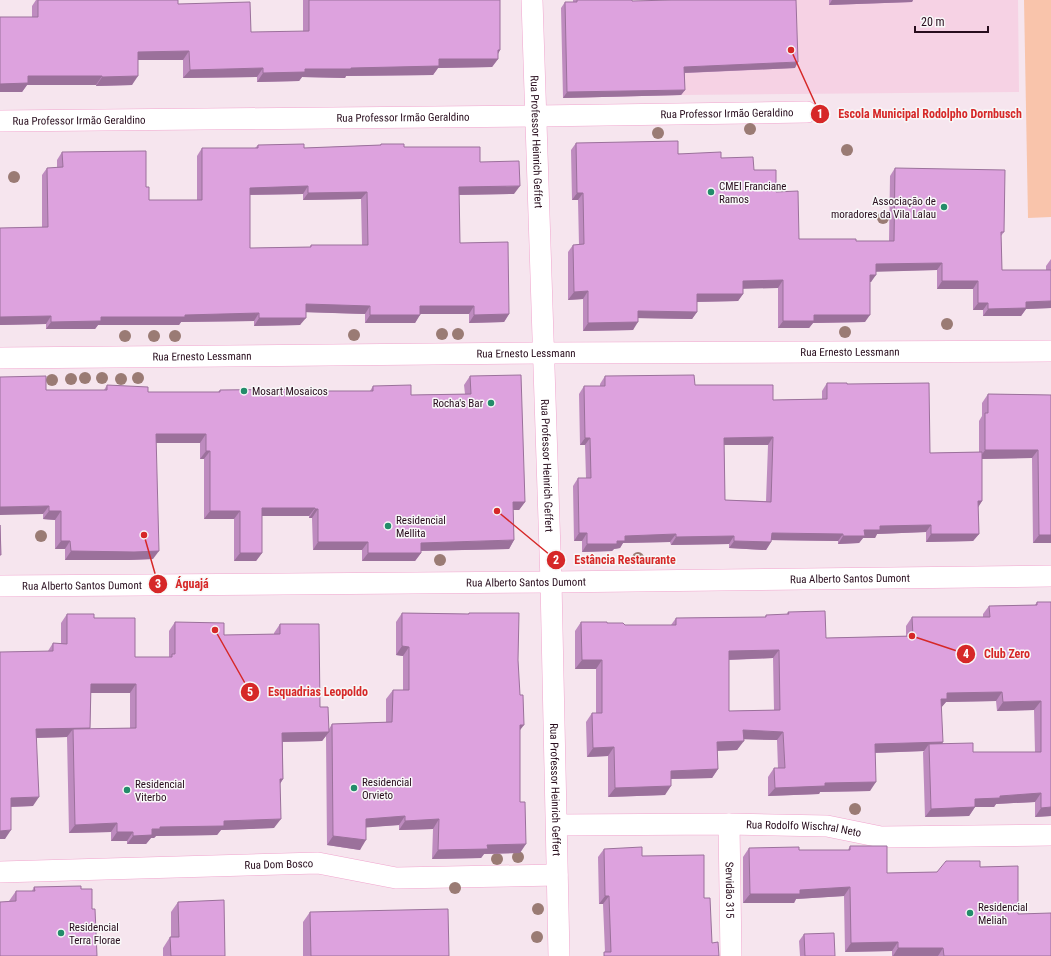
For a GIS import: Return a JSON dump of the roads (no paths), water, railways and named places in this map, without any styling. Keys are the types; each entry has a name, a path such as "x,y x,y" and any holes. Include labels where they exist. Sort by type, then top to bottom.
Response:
{"street":[{"name":"Rua Professor Heinrich Geffert","path":"532,0 537,116 551,582 559,956"},
{"name":"Rua Professor Irmão Geraldino","path":"0,121 807,112"},
{"name":"Rua Ernesto Lessmann","path":"0,358 543,353 1051,351"},
{"name":"Rua Alberto Santos Dumont","path":"0,586 551,582 1051,576"},
{"name":"Rua Rodolfo Wischral Neto","path":"557,825 729,824 827,826 881,837 1051,835"},
{"name":"Servidão 315","path":"729,824 731,956"},
{"name":"Rua Dom Bosco","path":"0,872 318,863 396,878 557,875"}],"place":[{"name":"Escola Municipal Rodolpho Dornbusch","path":"791,50"},
{"name":"CMEI Franciane Ramos","path":"711,192"},
{"name":"Associação de moradores da Vila Lalau","path":"944,207"},
{"name":"Mosart Mosaicos","path":"244,391"},
{"name":"Rocha's Bar","path":"491,403"},
{"name":"Estância Restaurante","path":"497,511"},
{"name":"Residencial Mellita","path":"388,526"},
{"name":"Águajá","path":"144,535"},
{"name":"Esquadrias Leopoldo","path":"215,630"},
{"name":"Club Zero","path":"912,636"},
{"name":"Residencial Orvieto","path":"354,788"},
{"name":"Residencial Viterbo","path":"127,790"},
{"name":"Residencial Meliah","path":"970,913"},
{"name":"Residencial Terra Florae","path":"61,933"}]}
